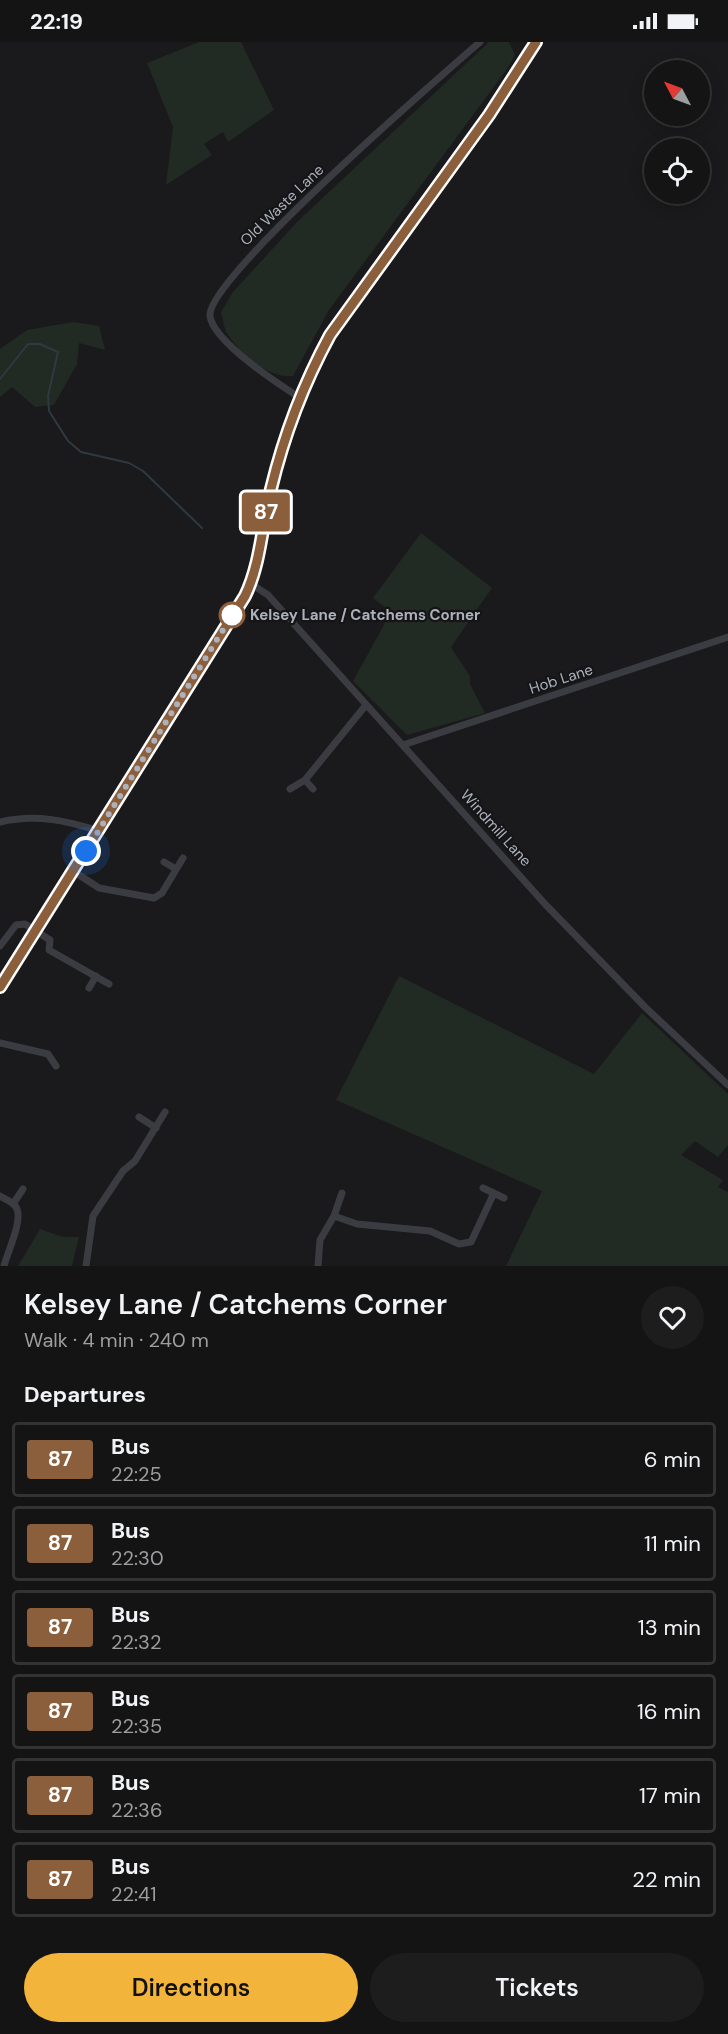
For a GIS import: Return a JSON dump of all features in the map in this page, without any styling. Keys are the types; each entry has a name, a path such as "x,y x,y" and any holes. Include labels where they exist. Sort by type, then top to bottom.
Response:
{"main road":[{"path":"0,987 251,584 271,488 299,397 330,335 489,115 536,42"}],"street":[{"name":"Old Waste Lane","path":"299,397 222,338 210,319 212,302 241,265 329,178 480,42"},
{"name":"Windmill Lane","path":"251,584 268,595 594,957 728,1085"},
{"name":"Hob Lane","path":"403,745 728,638"},
{"path":"290,789 305,780 366,705"},
{"path":"305,780 313,789"},
{"path":"0,822 39,816 80,824 99,831"},
{"path":"73,871 99,888 154,898 162,893 183,858"},
{"path":"164,862 177,869"},
{"path":"0,946 11,929 20,923 50,940 49,951 110,984"},
{"path":"89,988 96,976"},
{"path":"0,1043 48,1054 56,1066"},
{"path":"86,1266 93,1216 165,1112"},
{"path":"139,1117 156,1128"},
{"path":"483,1188 504,1198"},
{"path":"13,1204 23,1189"},
{"path":"318,1266 320,1240 334,1216 342,1193"},
{"path":"334,1216 357,1224 430,1231 459,1244 467,1245 471,1242 494,1193"},
{"path":"0,1196 13,1204 18,1213 16,1230 4,1266"}],"shaded area":[{"path":"199,42 241,42 274,110 228,142 223,132 204,144 212,155 166,185 173,127 147,63"},
{"path":"489,42 509,42 515,55 507,69 329,310 293,376 275,374 256,364 240,350 226,330 221,312 233,292 297,222"},
{"path":"73,322 99,326 105,350 79,343 77,364 54,405 35,407 12,387 0,397 0,349 27,330"},
{"path":"421,533 492,588 451,647 470,676 470,684 485,713 407,735 353,681 391,612 373,598"},
{"path":"399,976 594,1074 642,1013 728,1094 728,1145 718,1157 695,1141 681,1155 723,1180 718,1187 728,1192 728,1266 506,1266 542,1191 336,1100"},
{"path":"40,1229 63,1237 79,1237 72,1266 18,1266"}],"waterway":[{"path":"0,379 28,344 40,344 58,352 48,396 49,411 68,441 81,452 129,463 143,471 202,528"}],"bus line":[{"name":"87","path":"0,987 245,596 254,575 271,488 288,430 299,397 330,335 489,115 536,42"}],"place":[{"name":"Kelsey Lane / Catchems Corner","path":"232,615"}],"route":[{"path":"86,851 236,609 232,615"}]}
